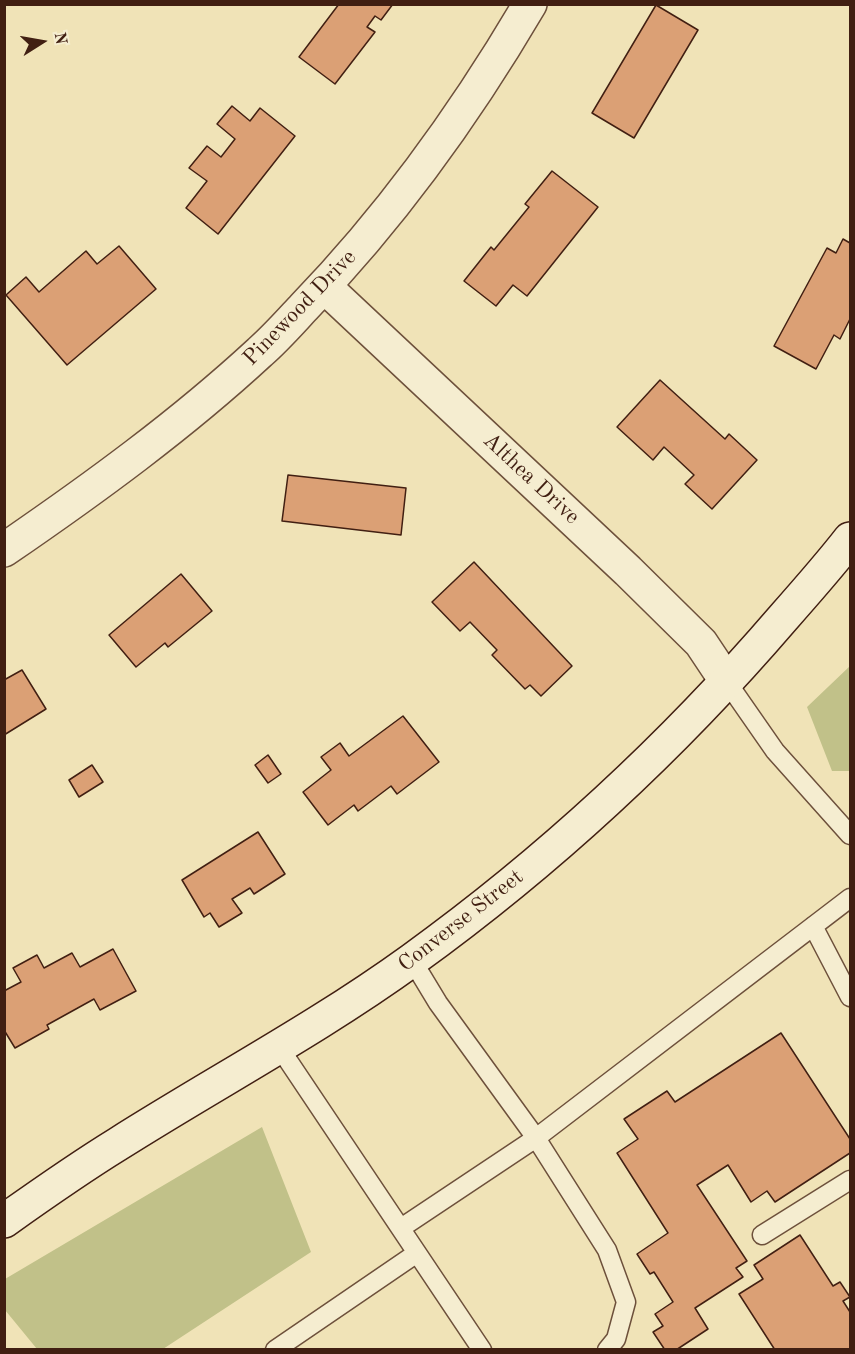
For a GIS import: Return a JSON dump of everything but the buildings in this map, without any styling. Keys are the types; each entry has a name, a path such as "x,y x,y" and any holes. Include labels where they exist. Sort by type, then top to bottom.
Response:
{"street":[{"name":"Pinewood Drive","path":"4,550 71,504 202,402 261,352 374,231 479,86 530,4"},
{"name":"Althea Drive","path":"324,286 628,571 701,643 727,682"},
{"name":"Converse Street","path":"4,1221 118,1143 279,1047 412,960 488,903 581,825 664,747 727,682 850,539"}],"lane":[{"path":"727,682 775,751 850,835"},
{"path":"401,1228 536,1138 850,898"},
{"path":"813,926 850,997"},
{"path":"412,960 438,1003 536,1138 607,1250 626,1302 616,1339 607,1350"},
{"path":"279,1047 482,1350"},
{"path":"762,1234 850,1180"},
{"path":"275,1350 417,1253"}],"green space":[{"path":"850,666 850,771 832,771 807,707"},
{"path":"262,1127 311,1252 163,1349 37,1349 5,1310 5,1279"}]}
